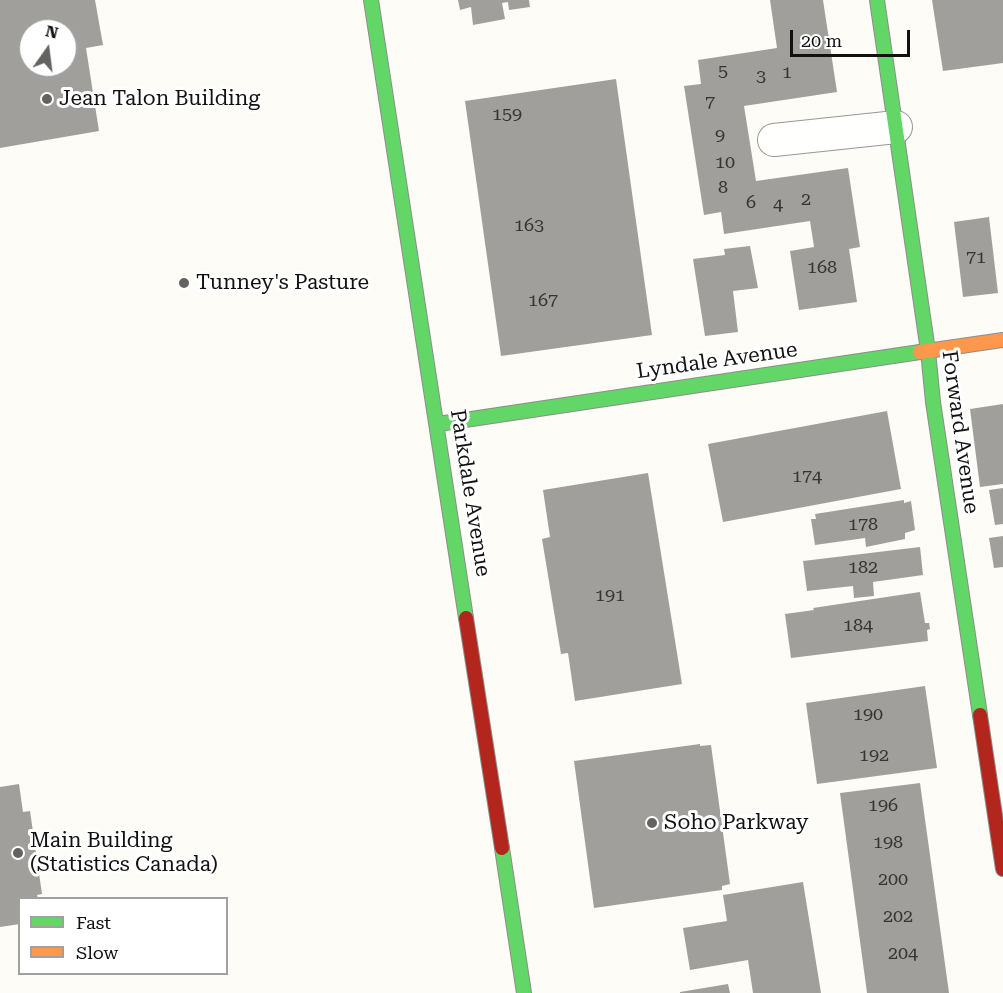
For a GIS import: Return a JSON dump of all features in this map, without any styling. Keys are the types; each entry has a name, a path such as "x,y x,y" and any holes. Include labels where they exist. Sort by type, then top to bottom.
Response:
{"street":[{"name":"Parkdale Avenue","path":"371,0 524,993"},
{"name":"Forward Avenue","path":"877,0 928,351 933,402 1003,868"},
{"path":"774,140 896,127"},
{"name":"Lyndale Avenue","path":"438,424 1003,340"}],"building":[{"name":"Jean Talon Building","path":"0,0 95,0 103,45 86,48 99,131 0,148"},
{"path":"458,0 529,0 530,7 509,10 508,2 502,3 505,19 473,25 471,7 460,10"},
{"path":"770,0 823,0 837,92 744,106 756,181 848,168 860,247 849,249 857,302 799,310 790,251 814,247 810,221 724,234 721,212 704,215 684,86 701,84 698,60 777,48"},
{"path":"932,0 1003,0 1003,63 943,71"},
{"path":"616,79 652,335 501,356 465,101"},
{"path":"989,217 998,293 963,297 954,222"},
{"path":"750,246 758,288 733,291 738,332 705,336 693,259 725,255 724,249"},
{"path":"1003,404 1003,484 980,487 970,409"},
{"path":"887,411 901,489 723,522 708,444"},
{"path":"648,473 682,684 575,701 568,653 561,654 542,539 550,537 543,490"},
{"path":"1003,488 1003,524 995,525 989,490"},
{"path":"904,500 904,503 911,501 915,530 905,533 905,539 866,547 865,538 815,545 811,519 816,519 815,514"},
{"path":"1003,536 1003,567 994,568 989,538"},
{"path":"920,547 923,575 873,582 874,596 854,598 853,586 807,591 803,561"},
{"path":"920,592 925,623 929,623 930,629 927,630 928,641 791,658 785,614"},
{"path":"925,686 937,768 817,784 806,703"},
{"name":"Soho Parkway","path":"700,744 700,746 711,745 730,884 722,886 722,890 594,908 574,761"},
{"path":"920,783 949,993 867,993 840,793"},
{"name":"Main Building (Statistics Canada)","path":"19,784 23,812 30,811 42,894 37,895 38,897 18,897 18,924 0,927 0,787"},
{"path":"803,882 821,993 753,993 748,960 690,970 683,928 727,921 723,895"},
{"path":"728,984 730,993 680,993 680,992"}],"traffic: fast":[{"path":"371,0 466,618"},
{"path":"877,0 928,351 933,402 980,715"},
{"path":"438,424 920,352"},
{"path":"502,848 524,993"}],"traffic: slow":[{"path":"920,352 1003,340"}],"traffic: jam":[{"path":"466,618 502,848"},
{"path":"980,715 1003,869"}],"place":[{"name":"Jean Talon Building","path":"47,99"},
{"name":"Tunney's Pasture","path":"184,283"},
{"name":"Soho Parkway","path":"652,823"},
{"name":"Main Building (Statistics Canada)","path":"18,853"}]}
